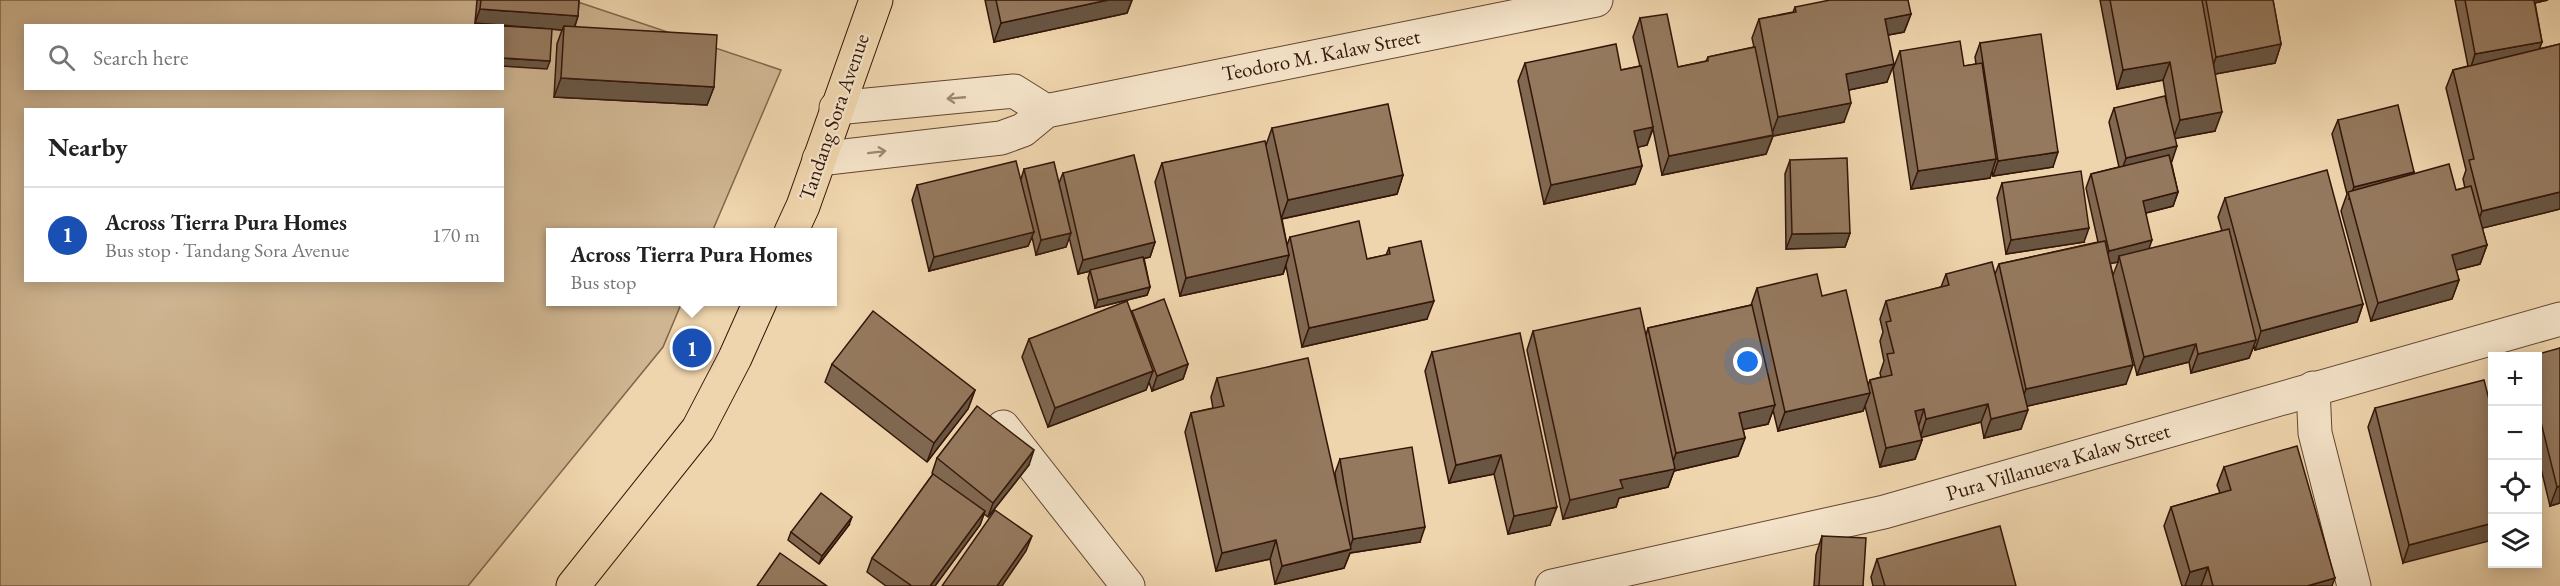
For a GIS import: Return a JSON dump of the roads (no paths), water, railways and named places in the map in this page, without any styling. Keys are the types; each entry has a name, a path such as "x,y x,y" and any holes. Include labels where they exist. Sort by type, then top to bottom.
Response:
{"main road":[{"name":"Tandang Sora Avenue","path":"793,228 876,0"},
{"path":"573,586 698,429 735,358 758,306"}],"street":[{"name":"Teodoro M. Kalaw Street","path":"819,159 1001,138 1023,130 1046,111 1596,0"},
{"path":"836,108 1014,91 1046,111"},
{"name":"Pura Villanueva Kalaw Street","path":"1554,586 1884,512 2560,319"},
{"path":"2313,388 2315,433 2354,586"},
{"path":"1003,427 1128,586"}],"place":[{"name":"Across Tierra Pura Homes","path":"692,348"}]}
